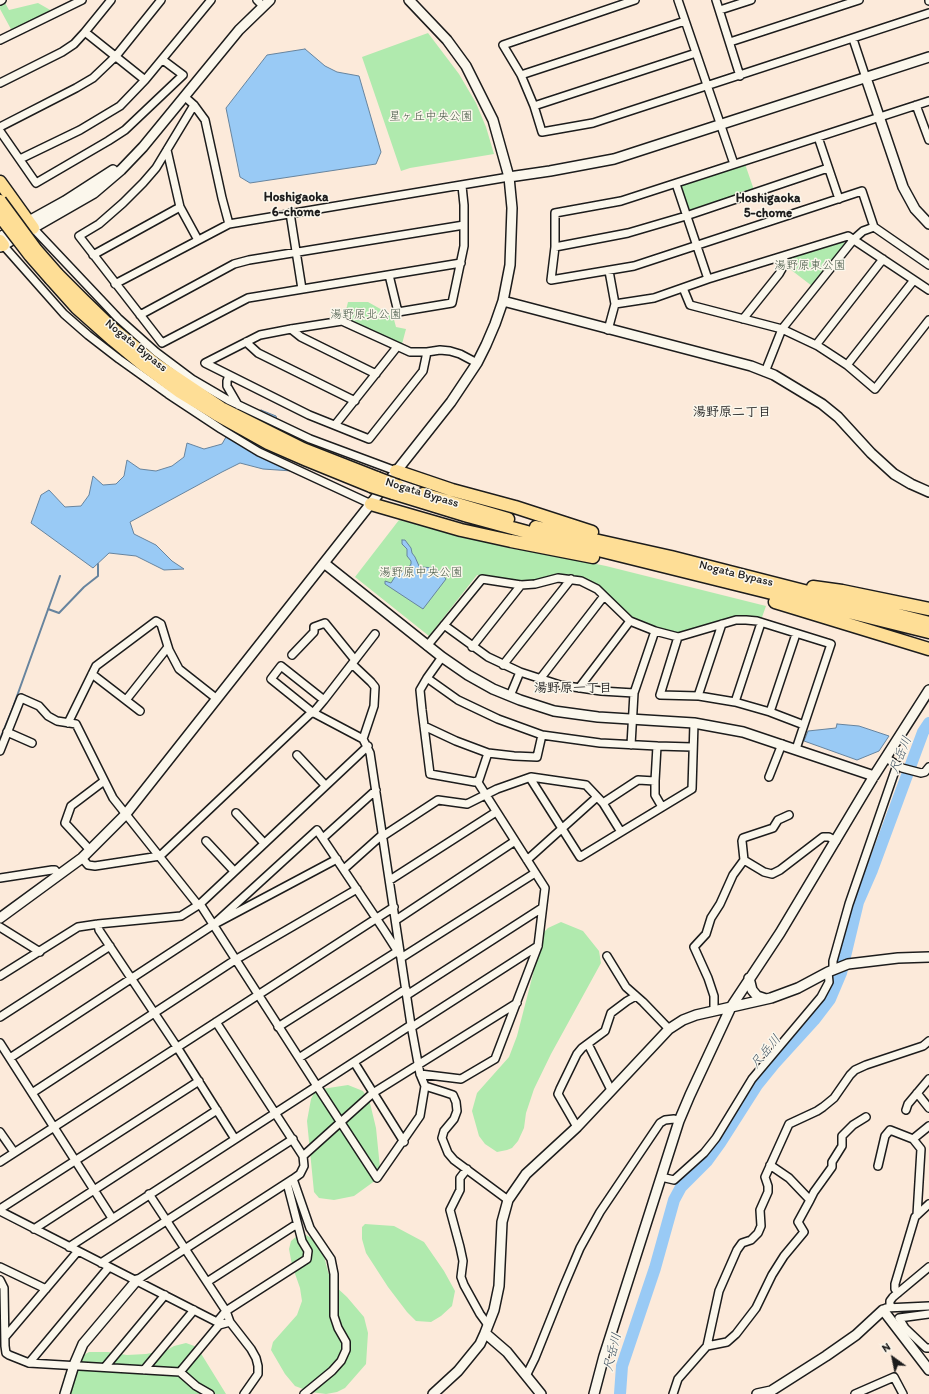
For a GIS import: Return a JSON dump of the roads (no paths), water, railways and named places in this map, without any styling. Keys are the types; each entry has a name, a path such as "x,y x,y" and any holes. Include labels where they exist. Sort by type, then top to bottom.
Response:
{"highway":[{"path":"0,182 31,224"},
{"name":"Nogata Bypass","path":"0,202 78,308 113,340 180,392 216,414 268,442 307,460 374,482 468,516 524,532 671,563 702,566 929,623"},
{"name":"Nogata Bypass","path":"0,216 30,255 54,277"},
{"path":"396,471 452,490 515,507 671,563"},
{"path":"371,504 461,530 511,541 598,558 671,563"},
{"name":"Nogata Bypass","path":"671,563 716,580 929,632"},
{"path":"702,566 752,573 929,609"},
{"path":"716,580 751,594 929,649"}],"street":[{"path":"0,40 82,0"},
{"path":"0,84 62,52 74,44 111,0"},
{"path":"0,127 93,78 116,56 161,0"},
{"path":"20,159 80,130 120,106 145,80 212,0"},
{"path":"0,918 82,858 125,815 451,402 477,363 495,324 510,265 512,208 509,177 493,120 466,66 447,40 409,0"},
{"path":"635,0 616,3 503,45 522,75 542,132 593,123 929,13"},
{"path":"678,0 734,164"},
{"path":"716,0 740,76"},
{"path":"720,10 751,0"},
{"path":"730,42 859,0"},
{"path":"263,2 143,148 120,166 1,242 64,314 94,340 144,376 221,429 259,452 371,504"},
{"path":"522,75 685,21"},
{"path":"85,32 145,80"},
{"path":"853,39 903,187 915,209 929,224"},
{"path":"534,106 696,53"},
{"path":"116,284 229,224 462,186 614,159 929,57"},
{"path":"0,131 36,183 125,130 182,75 162,60"},
{"path":"185,97 194,105 206,120 222,198 229,224"},
{"path":"929,101 621,202 555,213 555,247 551,280 634,266 862,191 874,227 929,265"},
{"path":"194,105 156,168 123,203 99,224 79,236 162,343 248,298 461,263"},
{"path":"916,105 929,138"},
{"path":"818,137 839,199"},
{"path":"167,150 180,207 198,240"},
{"path":"555,247 628,233 686,216 828,168"},
{"path":"676,184 708,279"},
{"path":"389,275 398,312 452,303 464,246 464,205 462,186"},
{"path":"93,255 180,207"},
{"path":"290,213 302,290"},
{"path":"31,224 118,318 156,352 192,378 238,405 310,439 396,471"},
{"path":"140,315 234,264 296,251 464,225"},
{"path":"766,372 782,329 854,239 863,230 874,227"},
{"path":"615,304 654,298 708,279 848,236 929,290"},
{"path":"743,319 780,274 783,267 784,256"},
{"path":"816,345 883,259"},
{"path":"608,330 615,304 609,271"},
{"path":"847,365 914,280"},
{"path":"683,288 690,305 782,329 816,345 847,365 875,389 929,320"},
{"path":"502,301 744,365 774,375 798,388 838,417 870,453 894,474 929,492"},
{"path":"427,352 423,371 369,439 309,415 205,363 260,336 291,329 342,321 410,352 440,350 450,351 460,354 477,363"},
{"path":"291,329 301,337 376,374"},
{"path":"246,342 258,353 355,401"},
{"path":"336,425 397,347"},
{"path":"229,375 226,382 227,386 238,405"},
{"path":"324,563 442,657 468,675 493,689 510,696 554,711 598,717 694,723 744,732 874,776"},
{"path":"428,646 482,579 521,585 535,584 558,578 571,579 590,584 630,622 678,637 736,620 761,623 831,644 796,749"},
{"path":"504,665 571,579"},
{"path":"472,646 521,585"},
{"path":"540,679 604,596"},
{"path":"68,723 96,666 156,621 161,624 168,647 179,669 217,699"},
{"path":"579,688 630,622"},
{"path":"292,655 314,632 314,627 325,623 353,662 375,687 374,706 364,740"},
{"path":"735,702 761,623"},
{"path":"698,696 722,624"},
{"path":"444,625 488,657 520,672 560,685 601,691 634,693"},
{"path":"631,745 634,693 655,631"},
{"path":"82,858 88,865 94,866 160,856 313,713 375,634"},
{"path":"770,712 796,634"},
{"path":"678,637 660,695 698,696 735,702 770,712 804,725"},
{"path":"126,700 168,647"},
{"path":"442,657 420,690 430,774 475,782 477,781"},
{"path":"0,751 21,698 39,706 48,716 57,721 76,724 113,798 125,815 199,905 213,925 377,1178 404,1142 420,1116 425,1086 418,1064 368,746 364,740 313,713 271,679 281,666 324,700"},
{"path":"510,696 520,672"},
{"path":"92,674 140,711"},
{"path":"427,678 458,700 498,719 542,735 592,742 692,747"},
{"path":"594,1394 606,1348 680,1121 690,1095 731,1007 780,933 874,776 929,690"},
{"path":"530,778 580,857 692,789 692,747 694,723"},
{"path":"424,726 456,742 488,753 514,756 537,756 542,735"},
{"path":"8,732 32,742"},
{"path":"770,777 782,744"},
{"path":"0,976 78,927 181,916 199,905 368,746"},
{"path":"657,746 655,795 662,807"},
{"path":"477,781 479,780 488,753"},
{"path":"297,755 325,785"},
{"path":"886,758 902,768 921,773 925,772 929,767"},
{"path":"661,1177 674,1180 704,1153 716,1138 752,1079 821,998 829,982 833,961 849,904 897,765"},
{"path":"344,869 383,835 438,800 467,804 485,794 530,778 586,785 603,803 621,832"},
{"path":"603,803 638,780 655,781"},
{"path":"90,850 65,823 71,806 104,781"},
{"path":"420,1074 461,1079 496,1058 538,946 545,888 477,781"},
{"path":"323,838 376,790"},
{"path":"527,860 597,797"},
{"path":"390,880 496,812"},
{"path":"236,813 264,843"},
{"path":"714,1011 714,996 708,978 694,948 706,934 711,918 720,904 733,875 744,860 743,838 773,828 778,820 789,816"},
{"path":"213,925 317,830 400,955"},
{"path":"744,860 764,872 772,874 780,870 823,837 829,837 836,841"},
{"path":"206,841 234,872"},
{"path":"396,920 515,841"},
{"path":"10,1058 213,925 336,859"},
{"path":"0,878 52,870 55,870 59,875"},
{"path":"278,1027 535,873"},
{"path":"32,1093 235,960 357,889"},
{"path":"0,1162 394,907"},
{"path":"299,1058 542,908"},
{"path":"98,924 99,930 132,978 235,1138"},
{"path":"0,926 40,952"},
{"path":"0,1017 110,946"},
{"path":"69,1247 316,1086 538,946"},
{"path":"607,956 626,986 668,1029"},
{"path":"433,1394 458,1371 480,1344 487,1329 494,1310 498,1286 502,1222 508,1200 526,1174 577,1127 668,1029 683,1020 696,1015 766,999 798,988 848,964 898,958 929,957"},
{"path":"749,978 752,990 757,996 766,999"},
{"path":"577,1127 558,1094 573,1060 588,1044 605,1032 611,1013 636,996"},
{"path":"304,1156 373,1093 517,1003"},
{"path":"65,1394 74,1365 83,1344 137,1280 293,1179 300,1174 304,1166 304,1156 216,1022"},
{"path":"673,1394 678,1379 707,1346 719,1291 737,1250 742,1243 751,1240 758,1234 761,1226 760,1210 768,1192 765,1177 789,1124 817,1111 834,1098 855,1070 923,1046 929,1041"},
{"path":"0,1043 112,1218"},
{"path":"588,1044 611,1090"},
{"path":"354,1062 404,1142"},
{"path":"906,1110 908,1104 929,1079"},
{"path":"199,1081 0,1210 78,1252 137,1280 218,1324 230,1322"},
{"path":"425,1086 453,1096 456,1102 454,1119 444,1132 442,1138 448,1153 454,1160 508,1200"},
{"path":"917,1093 929,1108"},
{"path":"34,1229 217,1110"},
{"path":"707,1346 727,1342 736,1334 756,1308 772,1275 784,1256 804,1232 798,1222 814,1192 832,1167 832,1162 842,1146 842,1136 853,1125 866,1117"},
{"path":"526,1376 535,1358 577,1254 600,1212 660,1123 665,1120 674,1119 680,1121"},
{"path":"913,1139 929,1126"},
{"path":"878,1166 885,1136 890,1130 913,1139 921,1149 918,1215"},
{"path":"0,1132 14,1152"},
{"path":"101,1263 292,1139"},
{"path":"770,1165 789,1178 810,1200"},
{"path":"467,1169 460,1178 460,1190 450,1210 463,1261 462,1277 464,1285 487,1329 541,1394"},
{"path":"293,1179 310,1228 331,1259 334,1274 334,1316 338,1328 346,1342 346,1350 341,1361 332,1371 304,1394"},
{"path":"180,1372 218,1324 226,1311 307,1259 308,1252 302,1241 287,1183"},
{"path":"150,1194 226,1311 230,1322 251,1349 256,1358 258,1374 244,1394"},
{"path":"898,1293 895,1288 895,1284 915,1217 929,1205"},
{"path":"207,1282 297,1224"},
{"path":"78,1252 5,1337 2,1345 6,1353 29,1363 180,1372 196,1386 210,1394"},
{"path":"0,1267 46,1289"},
{"path":"29,1363 109,1267"},
{"path":"757,1394 771,1391 856,1335 886,1309 890,1301 898,1293 929,1267"},
{"path":"0,1280 4,1288 5,1298 5,1337"},
{"path":"105,1367 165,1295"},
{"path":"886,1309 929,1306"},
{"path":"886,1309 928,1366"},
{"path":"144,1370 194,1310"},
{"path":"929,1314 899,1318 902,1329 926,1348 929,1348"},
{"path":"855,1394 864,1392 894,1377 903,1394"}],"water":[{"path":"305,49 325,66 337,72 359,76 381,152 376,164 250,183 240,177 226,108 267,55"},
{"path":"261,410 276,416 292,471 263,469 240,463 130,522 134,534 156,545 172,561 184,569 164,570 136,556 109,553 93,568 31,523 41,495 49,490 65,507 81,506 89,495 93,476 103,485 116,484 124,476 127,460 140,469 156,471 172,466 184,457 187,443 204,449 222,444 226,437"},
{"path":"402,540 405,540 411,548 419,566 436,568 446,579 423,609 385,584 385,581 391,583 399,572 407,570 411,564 411,561 407,556 407,549 402,544"},
{"path":"837,724 859,726 889,736 879,751 857,760 804,741 808,731 836,728"}],"waterway":[{"path":"48,609 59,613 84,587 98,576 98,564"},
{"path":"0,739 12,710 60,576"},
{"name":"尺岳川","path":"620,1394 622,1366 655,1268 674,1200 681,1187 707,1161 720,1143 757,1085 814,1020 830,999 841,973 858,902 872,870 923,732 929,723"}],"district":[{"name":"Hoshigaoka 6-chome","path":"296,206"},
{"name":"Hoshigaoka 5-chome","path":"768,206"},
{"name":"湯野原二丁目","path":"732,413"},
{"name":"湯野原一丁目","path":"573,689"}],"park label":[{"name":"星ヶ丘中央公園","path":"431,117"},
{"name":"湯野原東公園","path":"810,266"},
{"name":"湯野原北公園","path":"366,315"},
{"name":"湯野原中央公園","path":"421,573"}]}
